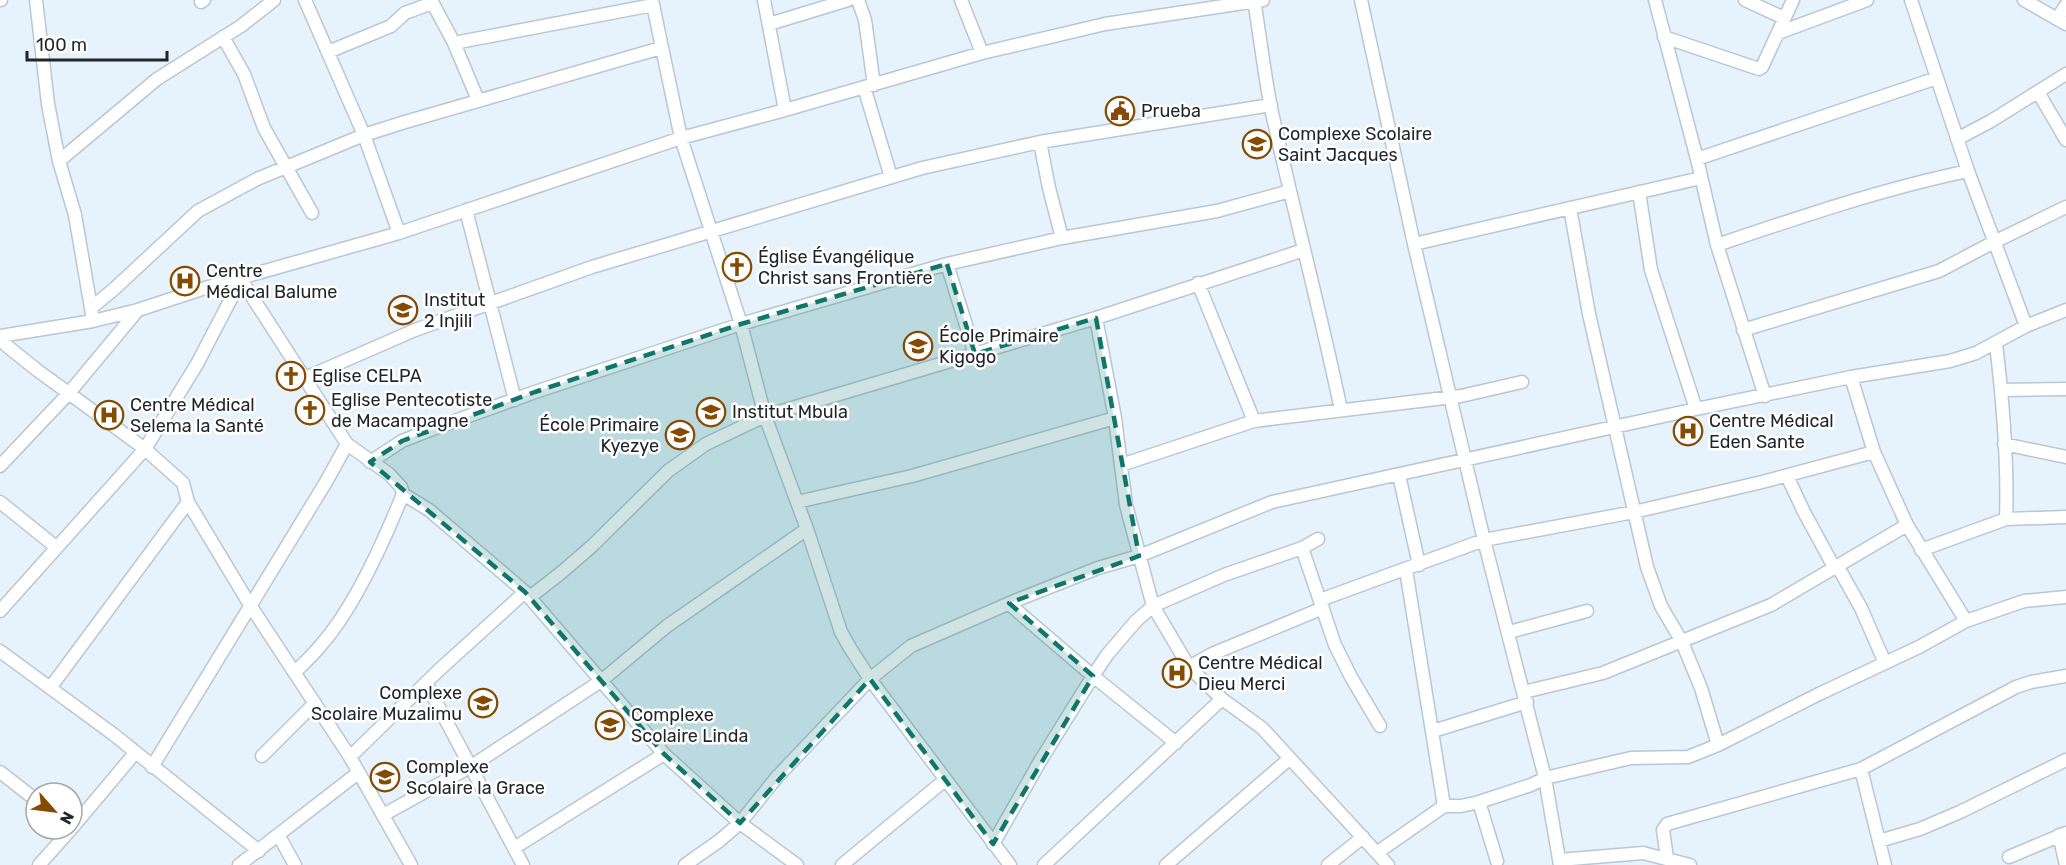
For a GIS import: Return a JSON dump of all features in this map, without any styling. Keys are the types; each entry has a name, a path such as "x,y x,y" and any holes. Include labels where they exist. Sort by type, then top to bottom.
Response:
{"street":[{"path":"36,0 48,104 59,161 75,215 93,321"},
{"path":"59,161 157,80 274,0"},
{"path":"305,0 364,135 399,233"},
{"path":"764,0 785,111"},
{"path":"769,24 848,0"},
{"path":"858,0 865,20 869,86 891,177"},
{"path":"961,0 982,53"},
{"path":"1360,0 1414,244 1484,540 1545,778 1559,862 1643,853 1690,865"},
{"path":"1655,0 1717,245 1766,396"},
{"path":"1745,0 1784,18"},
{"path":"1664,37 1756,69 1762,67 1792,0"},
{"path":"1778,33 1867,0"},
{"path":"1911,0 1968,171 2026,326"},
{"path":"2024,0 2062,22 2066,5"},
{"path":"328,52 391,26 405,13 431,1 454,43 478,100"},
{"path":"0,337 93,321 242,280 399,233 681,138 785,111 982,53 1105,24 1257,1 1271,105 1341,410"},
{"path":"454,43 652,3 681,138 741,324 765,416 842,632 870,679 1010,865"},
{"path":"223,37 244,74 264,128 312,213"},
{"path":"91,308 198,211 257,179 364,135 661,48"},
{"path":"1958,139 2066,74"},
{"path":"1697,159 1937,78"},
{"path":"2038,92 2066,141"},
{"path":"305,378 389,341 592,267 922,168 1040,142 1271,105"},
{"path":"1040,142 1062,238"},
{"path":"1717,245 1845,202 1968,171"},
{"path":"1414,244 1701,178"},
{"path":"370,462 402,441 515,400 741,324 947,264 1062,238 1217,211 1290,191"},
{"path":"1639,192 1651,270 1696,409"},
{"path":"1743,330 1939,271 2066,207"},
{"path":"1570,208 1589,314 1652,585 1661,606 1682,642 1701,688 1718,745"},
{"path":"466,210 515,400"},
{"path":"350,757 426,683 528,594 562,572 668,471 706,444 765,416 1096,318 1304,250"},
{"path":"947,264 975,354"},
{"path":"242,280 347,444 388,474 402,487 403,494 375,556 336,626 321,646 295,672"},
{"path":"0,611 146,449 197,364 217,322 242,280"},
{"path":"1198,283 1254,421"},
{"path":"0,465 69,393 138,310"},
{"path":"684,865 719,841 740,823 777,777 870,679 911,646 1098,568 1139,556 1272,502 1696,409 1851,377 1950,361 1976,353 2026,326 2066,310"},
{"path":"1096,318 1115,418 1126,505 1153,606 1189,667 1222,699 1262,728 1388,865"},
{"path":"0,337 14,352 146,449 183,483 188,502 250,605 350,757 411,865"},
{"path":"1996,344 2007,482 2006,519"},
{"path":"1851,377 1874,452 1907,525 1966,621"},
{"path":"1121,465 1254,421 1450,397 1522,382"},
{"path":"2001,390 2066,389"},
{"path":"797,502 912,476 1115,418"},
{"path":"152,767 308,513 347,444"},
{"path":"2004,444 2066,457"},
{"path":"1189,667 1212,654 1322,604 1484,540 1634,512 1787,476 1874,452"},
{"path":"1399,475 1419,565"},
{"path":"1787,476 1804,512 1861,608 1885,663"},
{"path":"403,494 429,510 528,594 664,754 740,823 796,865"},
{"path":"0,502 56,547"},
{"path":"50,688 188,502"},
{"path":"1921,550 2006,519 2066,517"},
{"path":"1433,730 1603,673 1771,605 1907,525"},
{"path":"383,815 470,767 601,681 667,626 807,529"},
{"path":"993,844 1039,762 1093,676 1136,621 1153,606 1224,575 1302,548 1318,539"},
{"path":"1302,548 1342,659 1380,726"},
{"path":"1406,570 1444,806"},
{"path":"1378,852 1444,806 1461,806 1479,802 1545,778 1631,758 1688,757 1718,745 1966,621 2024,602 2066,597"},
{"path":"1009,604 1093,676 1176,742"},
{"path":"1509,632 1587,611"},
{"path":"0,651 113,734 259,851"},
{"path":"1667,858 1663,830 1667,825 1861,769 2016,687 2066,676"},
{"path":"426,683 524,865"},
{"path":"1044,865 1222,699"},
{"path":"262,756 315,703"},
{"path":"84,814 135,753"},
{"path":"514,848 664,754"},
{"path":"1166,865 1289,759"},
{"path":"1879,841 1920,829 1960,812 2066,760"},
{"path":"1861,769 1885,865"},
{"path":"0,772 24,791"},
{"path":"239,865 358,773"},
{"path":"842,865 945,780"},
{"path":"1479,802 1497,861"},
{"path":"2009,857 2063,834 2066,865"},
{"path":"279,836 295,865"},
{"path":"1328,865 1363,837"},
{"path":"39,865 60,841"}],"highlighted area":[{"path":"947,264 975,354 1096,318 1139,556 1009,603 1093,676 993,844 870,679 740,823 664,754 525,592 370,462 402,441 535,392 741,324"}],"place":[{"name":"Prueba","path":"1120,111"},
{"name":"Complexe Scolaire Saint Jacques","path":"1257,144"},
{"name":"Église Évangélique Christ sans Frontière","path":"737,267"},
{"name":"Centre Médical Balume","path":"185,281"},
{"name":"Institut 2 Injili","path":"403,310"},
{"name":"École Primaire Kigogo","path":"918,346"},
{"name":"Eglise CELPA","path":"291,376"},
{"name":"Eglise Pentecotiste de Macampagne","path":"310,410"},
{"name":"Institut Mbula","path":"711,412"},
{"name":"Centre Médical Selema la Santé","path":"109,415"},
{"name":"Centre Médical Eden Sante","path":"1688,431"},
{"name":"École Primaire Kyezye","path":"680,435"},
{"name":"Centre Médical Dieu Merci","path":"1177,673"},
{"name":"Complexe Scolaire Muzalimu","path":"483,703"},
{"name":"Complexe Scolaire Linda","path":"610,725"},
{"name":"Complexe Scolaire la Grace","path":"385,777"}]}
